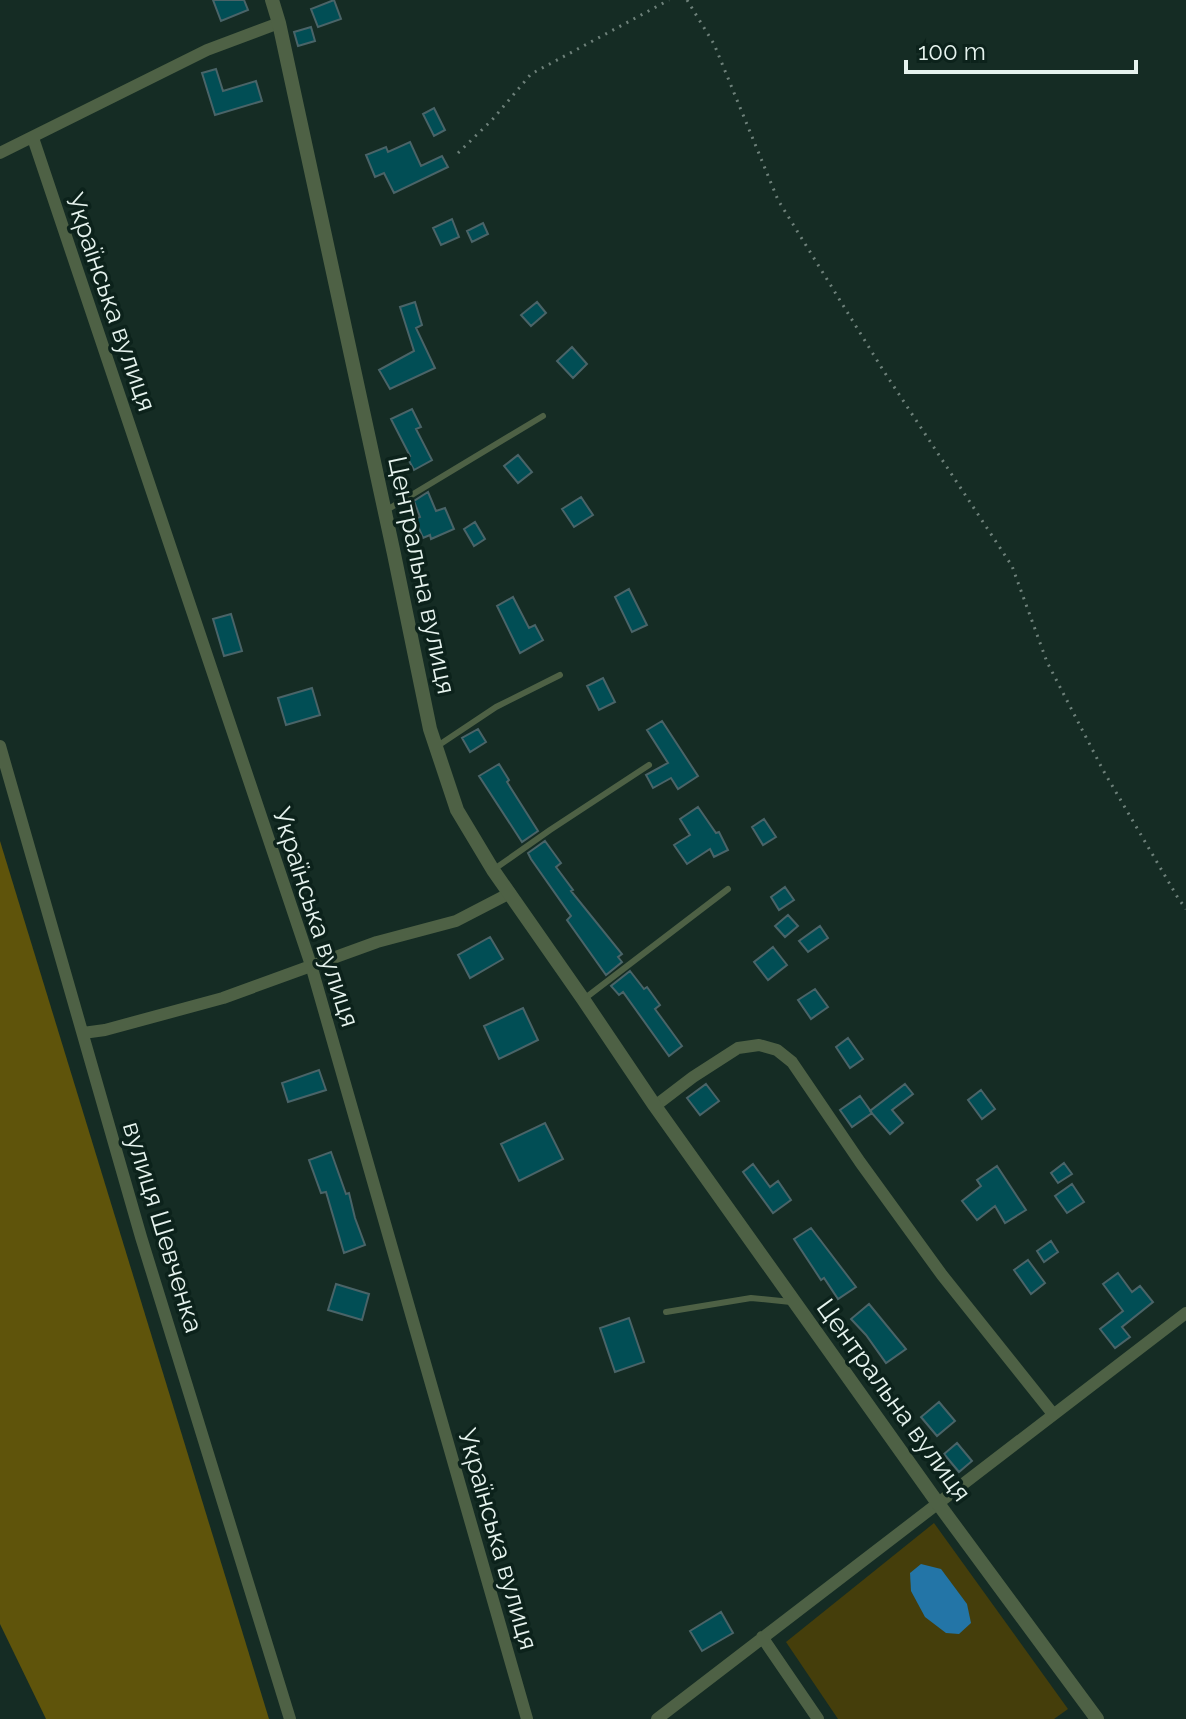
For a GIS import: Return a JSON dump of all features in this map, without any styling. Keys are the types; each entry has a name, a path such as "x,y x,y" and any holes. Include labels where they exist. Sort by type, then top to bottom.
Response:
{"street":[{"name":"Центральна вулиця","path":"272,0 430,729 457,810 493,870 655,1106 937,1502 1097,1719"},
{"path":"0,153 207,50 279,23"},
{"name":"Українська вулиця","path":"33,138 311,965 527,1719"},
{"name":"вулиця Шевченка","path":"0,746 141,1237 290,1719"},
{"path":"83,1033 105,1030 223,998 377,942 456,921 510,893"},
{"path":"655,1106 738,1048 759,1045 777,1050 792,1062 942,1275 1053,1414"},
{"path":"657,1719 1186,1313"},
{"path":"762,1637 818,1719"}],"lane":[{"path":"385,511 543,416"},
{"path":"436,747 496,707 560,675"},
{"path":"493,870 649,765"},
{"path":"583,999 728,889"},
{"path":"666,1312 751,1298 795,1302"}],"path":[{"path":"458,153 492,120 531,74 669,0"},
{"path":"687,0 714,44 778,200 883,370 1012,566 1047,662 1103,770 1186,909"}],"shaded area":[{"path":"0,841 269,1719 46,1719 0,1624"},
{"path":"934,1523 1068,1709 1054,1719 838,1719 786,1642"}],"water":[{"path":"921,1564 941,1569 967,1604 971,1623 959,1634 946,1633 925,1617 911,1591 910,1573"}],"building":[{"path":"213,0 244,0 248,10 221,21"},
{"path":"334,0 341,19 318,27 311,9"},
{"path":"311,27 315,41 298,46 294,32"},
{"path":"216,69 223,91 256,81 262,101 215,115 202,73"},
{"path":"434,108 445,130 434,136 423,114"},
{"path":"410,142 421,166 442,156 448,167 394,193 384,173 375,177 366,155 386,147 388,152"},
{"path":"452,219 459,237 441,245 433,228"},
{"path":"483,223 488,234 472,242 467,231"},
{"path":"415,302 422,325 416,328 435,368 390,389 379,370 414,351 400,307"},
{"path":"537,302 546,313 531,326 521,315"},
{"path":"572,347 587,364 573,378 557,361"},
{"path":"412,409 421,427 416,429 432,460 414,470 391,419"},
{"path":"518,455 532,472 518,483 504,466"},
{"path":"428,492 436,511 445,508 454,529 431,539 430,535 423,538 415,519 420,517 414,501"},
{"path":"581,497 593,515 574,527 562,509"},
{"path":"475,522 485,539 474,546 464,529"},
{"path":"629,589 647,625 632,632 615,597"},
{"path":"513,597 529,628 535,625 543,640 520,653 497,606"},
{"path":"231,614 242,651 224,656 213,619"},
{"path":"603,678 615,702 599,710 587,686"},
{"path":"312,688 320,715 286,725 278,698"},
{"path":"662,721 698,776 678,789 671,778 653,788 646,775 668,763 647,730"},
{"path":"478,729 486,742 470,752 462,738"},
{"path":"499,764 538,831 522,842 479,776"},
{"path":"698,807 716,833 719,832 728,850 714,857 710,849 687,864 674,845 690,835 680,819"},
{"path":"764,819 776,837 763,845 752,827"},
{"path":"545,841 561,863 556,867 571,891 622,954 618,957 622,962 606,975 567,920 571,916 528,853"},
{"path":"785,887 794,900 779,910 771,897"},
{"path":"788,915 798,926 785,937 775,926"},
{"path":"820,926 828,938 808,952 799,941"},
{"path":"490,937 503,959 470,978 458,955"},
{"path":"773,947 787,965 768,980 754,962"},
{"path":"630,971 660,1005 655,1009 682,1046 669,1056 623,992 619,995 611,986"},
{"path":"815,989 828,1007 811,1019 798,1000"},
{"path":"523,1008 538,1040 499,1059 484,1026"},
{"path":"848,1038 863,1059 850,1068 836,1047"},
{"path":"319,1070 326,1090 288,1102 282,1083"},
{"path":"706,1084 719,1101 700,1115 687,1098"},
{"path":"905,1084 913,1094 892,1110 903,1123 890,1134 870,1111"},
{"path":"981,1090 995,1109 982,1119 968,1100"},
{"path":"860,1096 872,1113 852,1127 840,1110"},
{"path":"545,1123 563,1159 519,1181 501,1144"},
{"path":"331,1152 346,1194 349,1193 365,1245 344,1253 326,1192 321,1193 309,1160"},
{"path":"1064,1163 1072,1174 1058,1183 1051,1173"},
{"path":"753,1164 770,1187 778,1181 791,1200 773,1213 743,1172"},
{"path":"997,1166 1026,1210 1005,1223 995,1206 977,1220 962,1201 981,1186 977,1180"},
{"path":"1072,1184 1084,1202 1067,1213 1055,1196"},
{"path":"811,1228 856,1287 838,1299 824,1278 821,1280 794,1239"},
{"path":"1051,1241 1058,1252 1044,1262 1037,1251"},
{"path":"1028,1260 1045,1283 1031,1294 1014,1270"},
{"path":"1118,1273 1132,1292 1140,1286 1153,1302 1122,1327 1130,1337 1115,1348 1100,1329 1123,1311 1103,1284"},
{"path":"336,1284 369,1294 362,1320 328,1310"},
{"path":"869,1304 906,1349 886,1363 851,1319"},
{"path":"629,1318 644,1362 615,1372 600,1328"},
{"path":"939,1402 955,1421 937,1436 921,1417"},
{"path":"957,1443 972,1461 959,1472 944,1454"},
{"path":"721,1612 733,1633 702,1651 690,1631"}]}
